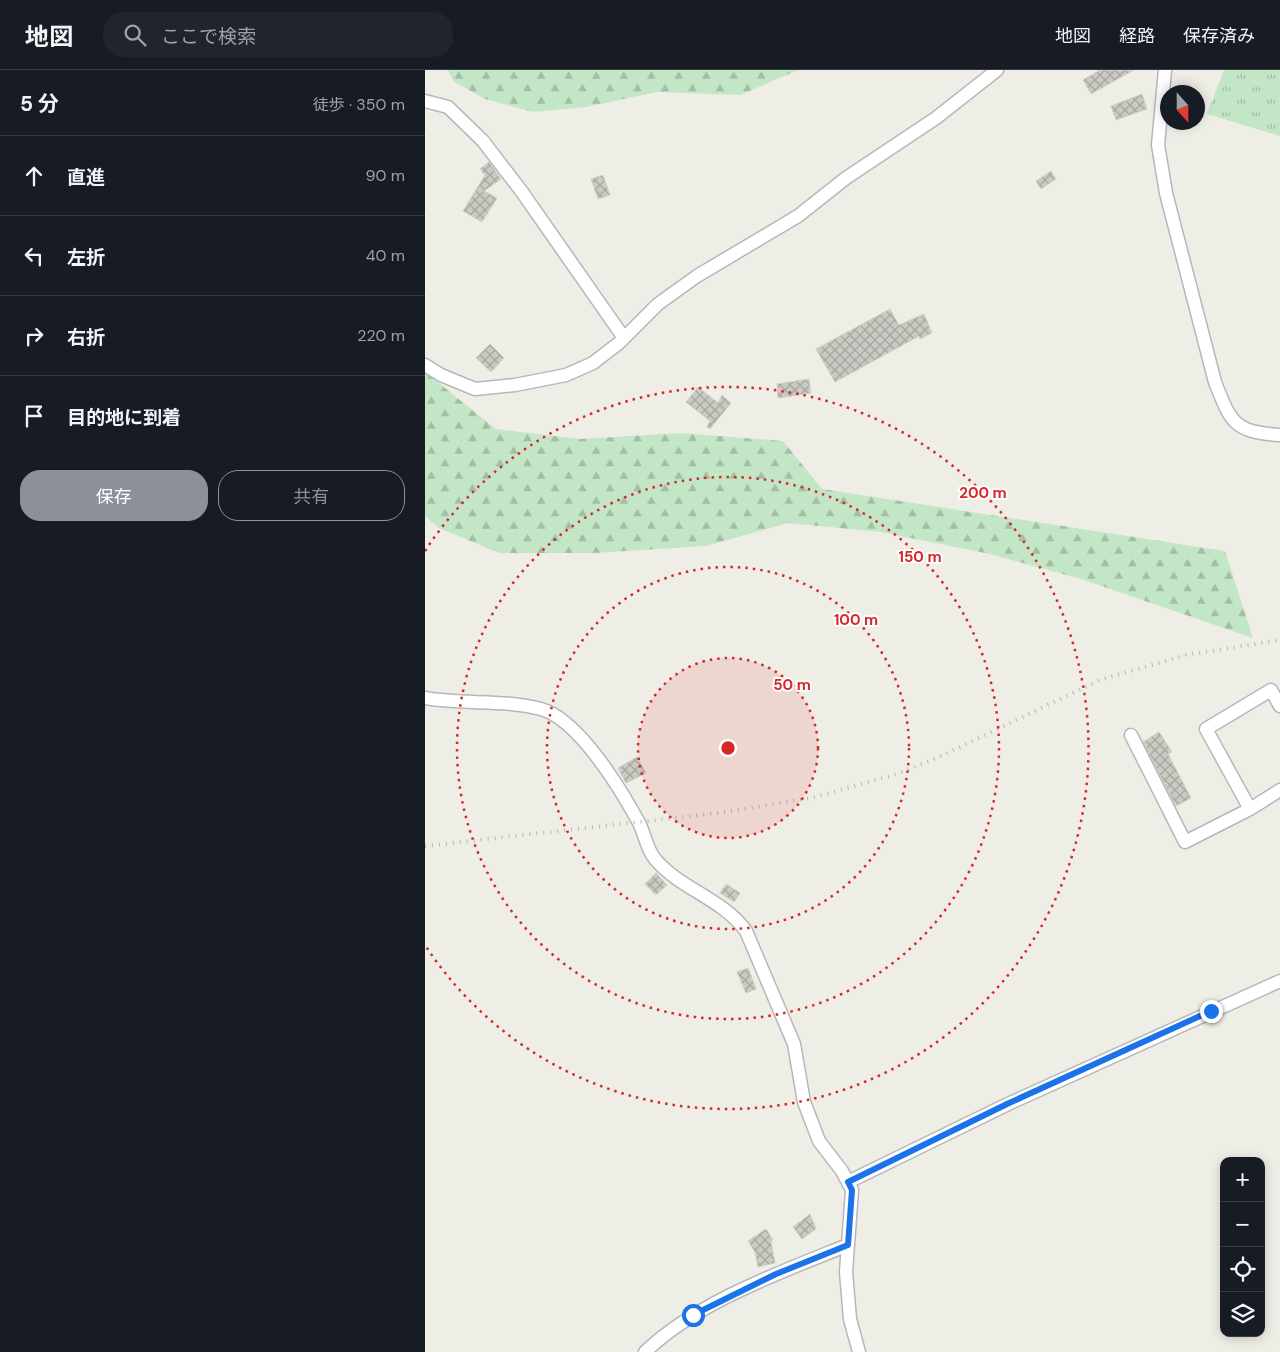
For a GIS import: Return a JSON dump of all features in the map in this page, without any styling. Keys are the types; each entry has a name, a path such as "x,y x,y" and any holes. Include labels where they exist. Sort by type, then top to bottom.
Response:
{"street":[{"path":"425,365 441,375 475,389 565,375 593,363 624,338 658,304 697,276 798,216 845,178 936,118 997,70"},
{"path":"1165,70 1159,145 1166,192 1215,382 1226,410 1240,428 1257,434 1280,435"},
{"path":"425,101 448,107 483,141 522,192 624,338"},
{"path":"1250,808 1207,729 1271,690 1280,706"},
{"path":"425,698 515,704 550,712 571,725 593,751 639,822 653,858 675,877 716,903 740,923 746,931 794,1044 804,1102 819,1141 842,1171 852,1190 846,1272 849,1319 859,1352"},
{"path":"1131,735 1185,842 1280,790"},
{"path":"848,1182 1007,1104 1280,981"},
{"path":"645,1352 658,1340 693,1315 776,1274 848,1245"}],"green space":[{"path":"448,70 798,70 740,95 657,92 586,107 533,112 485,99 453,81"},
{"path":"1224,70 1280,70 1280,136 1207,114"},
{"path":"425,372 496,429 580,439 681,433 783,441 822,489 1225,551 1253,638 1081,579 990,554 881,532 788,523 706,546 594,553 499,553 439,528 425,516"}],"building":[{"path":"1100,70 1134,70 1091,94 1083,80"},
{"path":"1142,94 1147,109 1116,120 1111,106"},
{"path":"489,162 501,179 484,191 497,198 482,222 463,211 485,175 480,169"},
{"path":"1051,171 1056,179 1041,189 1036,181"},
{"path":"603,175 610,195 598,199 591,179"},
{"path":"890,309 899,325 924,314 932,333 920,339 919,336 835,382 816,349"},
{"path":"490,344 504,358 491,372 476,358"},
{"path":"809,379 811,393 778,398 777,384"},
{"path":"698,387 718,403 722,395 731,403 710,429 707,427 710,421 686,402"},
{"path":"1159,732 1172,752 1168,754 1191,798 1176,806 1143,742"},
{"path":"637,757 646,773 626,783 618,768"},
{"path":"656,873 667,885 656,895 645,884"},
{"path":"726,884 740,893 734,902 720,893"},
{"path":"748,968 756,989 746,993 737,972"},
{"path":"810,1214 816,1229 802,1239 793,1227"},
{"path":"766,1229 773,1240 771,1242 775,1263 758,1267 755,1252 748,1241"}],"railway":[{"path":"425,846 718,813 811,798 894,775 937,758 1100,680 1186,655 1280,640"}],"route":[{"path":"693,1315 776,1274 848,1245 852,1190 848,1182 1007,1104 1211,1011"}]}
